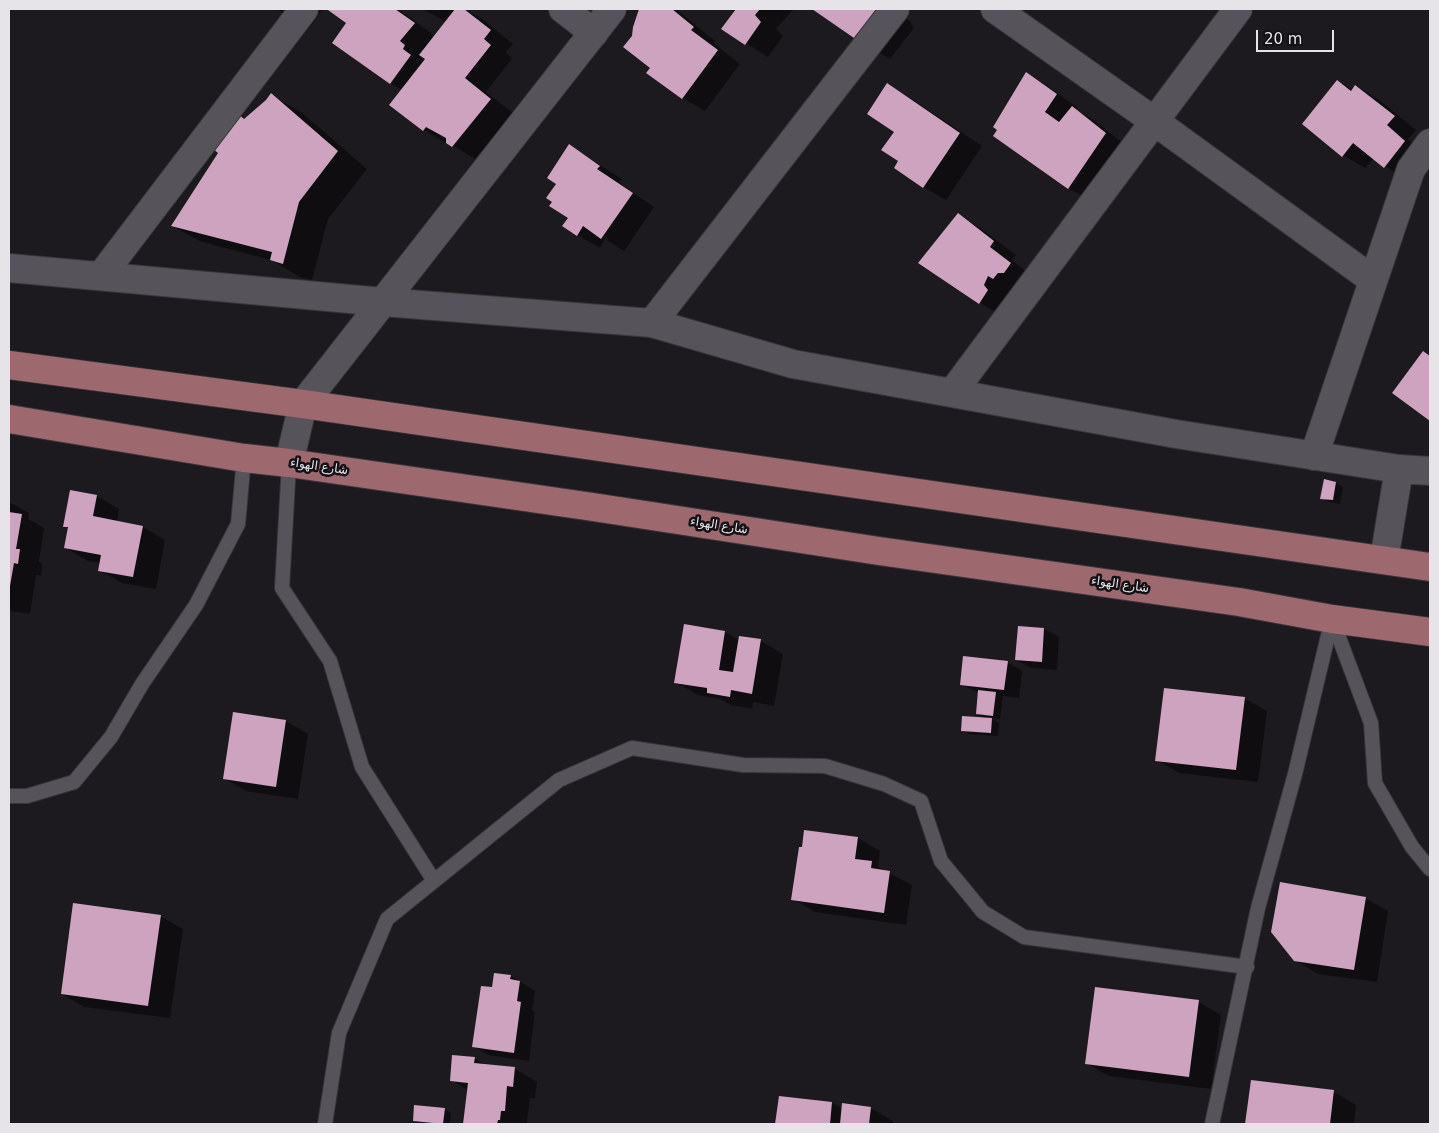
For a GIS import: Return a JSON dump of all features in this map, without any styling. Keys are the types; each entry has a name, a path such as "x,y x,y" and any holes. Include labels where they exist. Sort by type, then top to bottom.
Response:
{"main road":[{"path":"9,365 303,404 1430,567"},
{"name":"شارع الهواء","path":"9,419 244,458 583,505 879,551 1229,601 1332,619 1430,632"}],"street":[{"path":"101,276 304,9"},
{"path":"563,9 594,33"},
{"path":"289,463 303,404 612,9"},
{"path":"652,323 895,9"},
{"path":"995,9 1154,121 1373,280"},
{"path":"952,393 1238,9"},
{"path":"1314,456 1373,280 1421,177 1430,143"},
{"path":"9,268 383,302 652,323 793,364 1176,434 1399,469 1430,471"},
{"path":"1384,560 1399,469"}],"lane":[{"path":"9,796 27,796 74,782 111,737 142,684 196,605 238,524 244,458"},
{"path":"289,463 282,588 330,661 362,767 434,881"},
{"path":"1332,619 1371,722 1375,783 1412,847 1430,869"},
{"path":"1212,1124 1247,967 1258,908 1295,774 1332,619"},
{"path":"325,1124 339,1033 387,918 558,780 632,748 742,765 825,766 884,784 921,801 941,861 983,912 1024,937 1247,967"}],"building":[{"path":"329,9 395,9 415,23 400,41 405,45 403,49 411,55 390,84 332,43 346,23"},
{"path":"455,9 464,9 491,30 484,39 491,45 465,78 491,99 452,147 446,143 446,138 426,127 423,131 389,105 425,59 419,55"},
{"path":"639,9 672,9 694,27 691,30 718,50 682,99 646,73 650,68 623,47 632,36"},
{"path":"736,9 760,9 755,15 761,22 745,45 721,29"},
{"path":"812,9 889,9 867,47"},
{"path":"1026,72 1057,94 1045,112 1059,122 1072,106 1106,133 1068,189 993,136 997,130 993,127"},
{"path":"1337,80 1351,91 1355,85 1395,116 1387,125 1405,141 1384,168 1353,143 1342,157 1302,124"},
{"path":"887,83 960,133 923,188 894,168 898,161 881,150 894,132 867,114"},
{"path":"271,93 338,151 299,202 283,264 270,260 272,252 171,226 218,153 211,147 237,113 244,119 266,100"},
{"path":"569,144 600,166 597,169 633,193 601,239 583,226 577,236 562,226 568,218 549,206 552,202 546,198 556,184 547,178"},
{"path":"958,213 994,241 990,247 1011,263 1004,273 998,273 993,279 988,276 984,285 988,290 979,304 918,263"},
{"path":"1423,351 1430,356 1430,421 1392,393"},
{"path":"1324,479 1336,482 1333,500 1320,499"},
{"path":"70,490 97,495 93,516 143,526 133,577 98,571 101,555 64,548 68,527 63,527"},
{"path":"9,512 22,514 16,549 20,549 18,564 14,563 10,586"},
{"path":"684,624 725,631 719,670 733,672 739,636 761,639 752,694 731,690 730,697 707,693 707,688 674,683"},
{"path":"1018,626 1044,628 1042,662 1015,660"},
{"path":"963,656 1008,661 1004,690 960,685"},
{"path":"1164,688 1245,697 1236,770 1155,761"},
{"path":"978,690 996,692 993,716 976,714"},
{"path":"233,712 286,720 276,787 223,779"},
{"path":"962,716 992,718 991,733 961,731"},
{"path":"804,830 858,837 855,859 872,861 871,868 890,871 884,913 791,900 799,847 802,847"},
{"path":"1280,882 1366,897 1354,970 1294,961 1271,932"},
{"path":"73,903 161,915 148,1006 61,994"},
{"path":"494,973 511,975 510,979 520,981 517,1001 521,1002 514,1053 472,1047 481,986 492,987"},
{"path":"1095,987 1199,1000 1189,1077 1085,1064"},
{"path":"452,1055 475,1057 474,1063 515,1067 513,1087 507,1086 505,1111 501,1111 500,1120 498,1120 497,1124 463,1124 468,1083 450,1081"},
{"path":"1251,1080 1334,1090 1330,1124 1245,1124"},
{"path":"779,1096 832,1102 830,1124 775,1124"},
{"path":"842,1103 871,1107 869,1124 840,1124"},
{"path":"414,1105 445,1108 443,1124 413,1121"}]}
